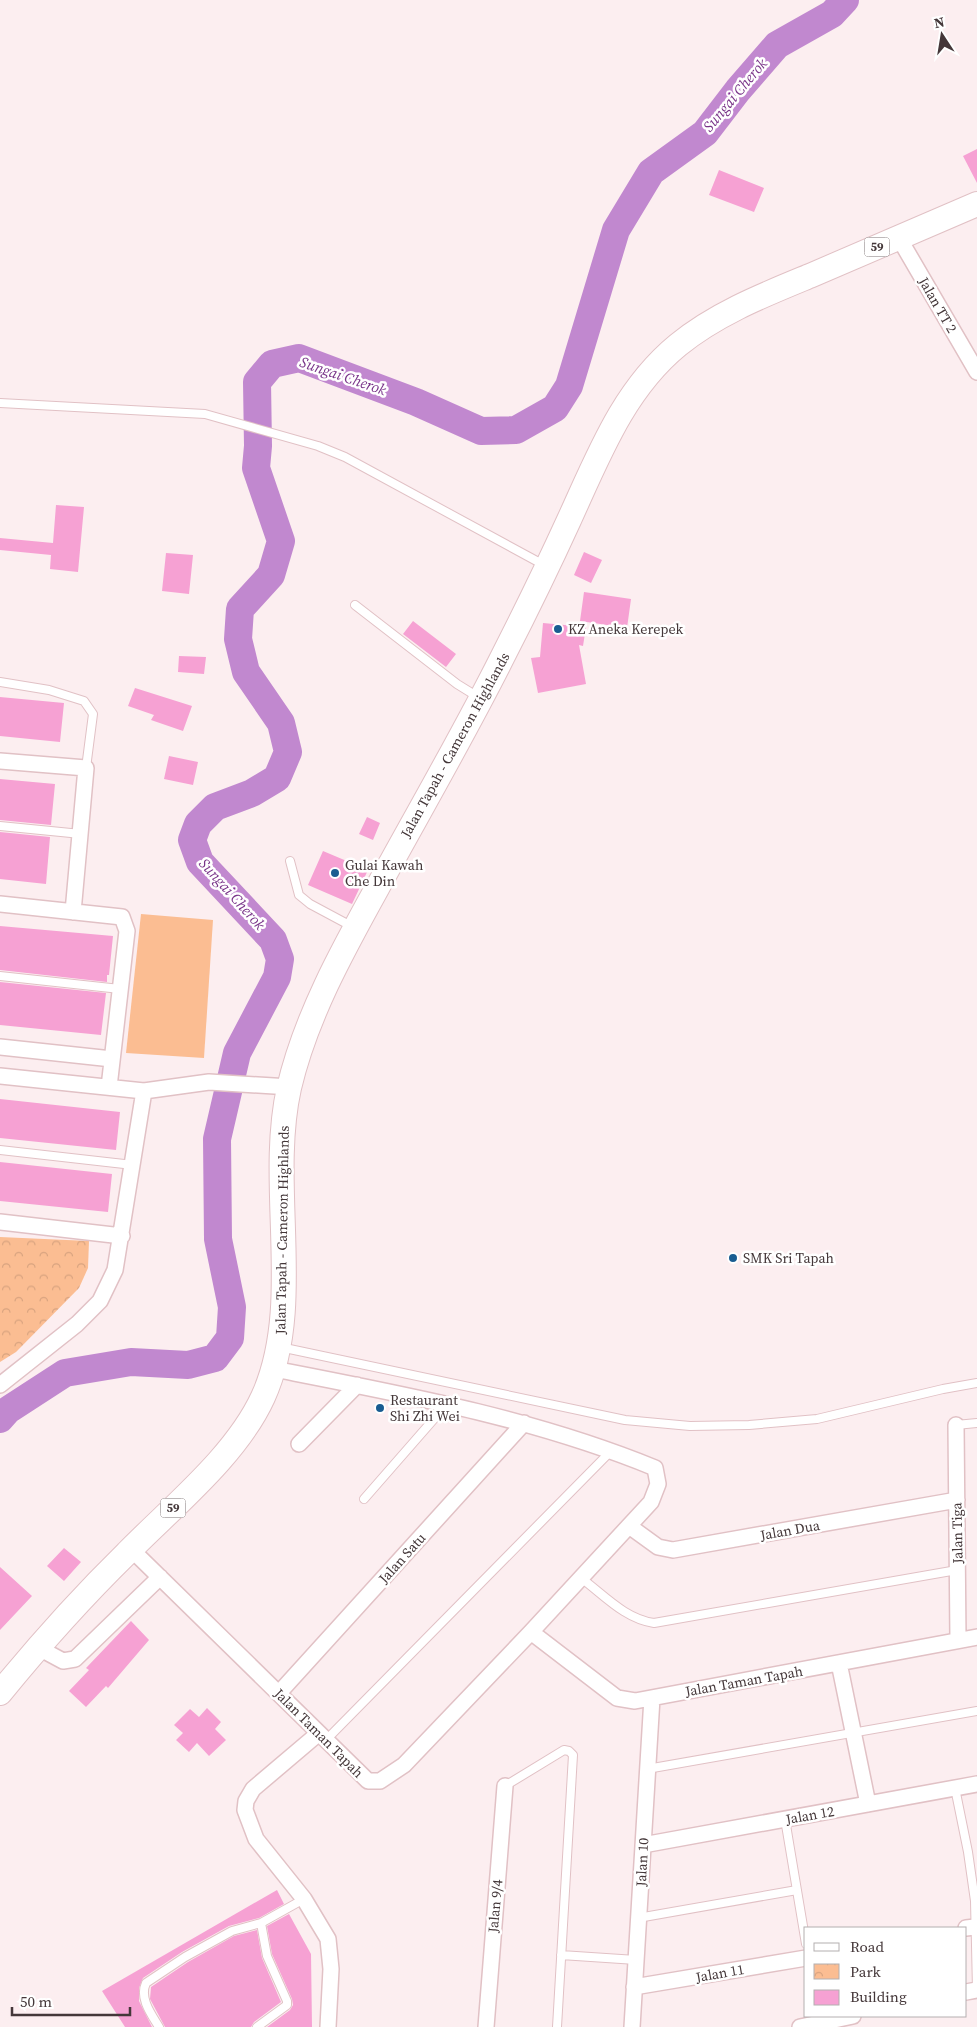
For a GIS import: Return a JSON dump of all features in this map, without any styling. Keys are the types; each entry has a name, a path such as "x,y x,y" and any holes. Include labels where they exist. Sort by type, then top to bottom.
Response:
{"main road":[{"name":"Jalan Tapah - Cameron Highlands","path":"0,1693 37,1647 84,1595 237,1442 263,1398 277,1358 283,1284 281,1163 283,1122 304,1034 355,928 481,699 547,567 612,426 650,372 678,345 705,326 754,299 977,204"}],"street":[{"name":"Jalan TT 2","path":"898,238 977,372"},
{"path":"0,761 86,768 73,912"},
{"path":"0,904 122,917 127,931 109,1087"},
{"path":"0,1047 112,1059"},
{"path":"0,1076 144,1091 209,1082 290,1087"},
{"path":"1,1385 77,1324 100,1301 114,1270 122,1236 144,1091"},
{"path":"0,1222 122,1236"},
{"path":"277,1358 357,1385 447,1404 612,1450"},
{"path":"300,1444 357,1385"},
{"name":"Jalan Satu","path":"279,1693 524,1424"},
{"name":"Jalan Tiga","path":"956,1425 958,1640"},
{"name":"Jalan Taman Tapah","path":"131,1549 368,1781 380,1780 404,1766 532,1632 651,1502 658,1484 655,1468 612,1450"},
{"name":"Jalan Dua","path":"629,1526 658,1547 673,1550 956,1500"},
{"path":"37,1647 63,1661 75,1659 160,1578"},
{"name":"Jalan Taman Tapah","path":"532,1632 617,1698 635,1701 977,1637"},
{"path":"839,1663 868,1804"},
{"name":"Jalan 10","path":"632,2027 652,1698"},
{"path":"323,1736 253,1789 246,1801 245,1810 256,1839 304,1899 328,1939 331,1969 328,2027"},
{"name":"Jalan 12","path":"643,1845 977,1784"},
{"name":"Jalan 9/4","path":"486,2027 505,1786"},
{"name":"Jalan 11","path":"634,1987 804,1958"},
{"path":"800,2027 818,2025 850,2017"}],"lane":[{"path":"0,403 205,414 318,446 345,457 547,567"},
{"path":"355,605 457,684 481,699"},
{"path":"0,682 48,690 84,702 93,714 86,768"},
{"path":"0,826 81,834"},
{"path":"290,861 299,895 310,904 355,928"},
{"path":"0,976 120,989"},
{"path":"0,1150 133,1165"},
{"path":"277,1358 625,1420 690,1426 749,1425 817,1419 977,1383"},
{"path":"364,1499 447,1404"},
{"path":"956,1425 977,1423"},
{"path":"323,1736 612,1450"},
{"path":"581,1578 627,1614 641,1621 654,1622 958,1570"},
{"path":"647,1769 977,1711"},
{"path":"505,1786 564,1750 569,1751 573,1755 557,2027"},
{"path":"955,1788 968,1852 975,1901 970,1927 977,1990"},
{"path":"785,1819 804,1932"},
{"path":"638,1918 797,1890"},
{"path":"160,2027 149,2011 143,1994 146,1983 185,1957 232,1931 261,1923 304,1899"},
{"path":"257,2027 287,2005 287,2001 267,1956 261,1923"},
{"path":"561,1955 636,1960"}],"green space":[{"path":"141,914 213,920 204,1058 126,1053"},
{"path":"0,1237 89,1241 88,1268 79,1288 16,1352 0,1362"}],"building":[{"path":"977,149 977,183 963,156"},
{"path":"719,170 764,188 754,212 709,195"},
{"path":"56,505 84,507 78,572 50,569 51,555 0,550 0,538 53,543"},
{"path":"584,552 602,560 591,583 574,575"},
{"path":"166,553 193,555 189,594 162,591"},
{"path":"584,592 631,599 627,628 580,621"},
{"path":"413,621 456,654 446,667 403,634"},
{"path":"543,623 586,627 583,646 579,645 586,684 538,693 531,658 540,657"},
{"path":"179,656 206,657 204,674 178,672"},
{"path":"135,688 192,706 183,731 151,720 154,715 128,706"},
{"path":"0,697 64,703 60,742 0,736"},
{"path":"169,756 198,762 193,785 164,779"},
{"path":"0,779 55,784 51,825 0,820"},
{"path":"367,817 380,823 373,840 359,834"},
{"path":"0,832 50,837 46,884 0,879"},
{"path":"323,851 368,870 352,904 308,885"},
{"path":"0,926 113,936 107,982 0,970"},
{"path":"0,982 106,993 101,1035 0,1025"},
{"path":"0,1099 120,1112 116,1150 0,1138"},
{"path":"0,1162 112,1174 108,1212 0,1201"},
{"path":"64,1548 81,1562 64,1581 47,1566"},
{"path":"0,1567 32,1596 0,1630"},
{"path":"131,1621 149,1640 108,1688 106,1686 86,1707 69,1691 89,1670 86,1668"},
{"path":"207,1708 221,1722 215,1729 226,1740 209,1756 197,1743 189,1752 176,1740 183,1733 174,1725 190,1709 199,1717"},
{"path":"277,1890 284,1904 259,1918 229,1926 182,1952 143,1978 139,1988 139,2001 152,2027 125,2027 102,1991"},
{"path":"289,1914 311,1954 312,2027 267,2027 290,2010 293,2005 272,1954 267,1926"},
{"path":"257,1930 262,1958 281,2002 254,2022 251,2027 165,2027 150,1999 151,1987 188,1962 234,1936"}],"waterway":[{"name":"Sungai Cherok","path":"0,1419 8,1410 65,1373 131,1362 188,1365 215,1358 230,1338 232,1307 218,1239 217,1139 237,1053 277,977 280,959 273,940 200,862 192,840 198,824 215,807 252,793 277,778 288,752 281,723 246,672 238,639 240,609 271,575 281,541 256,468 258,446 257,382 272,364 299,358 416,402 481,431 516,430 555,408 569,386 616,230 651,172 705,133 738,90 777,45 832,14 845,0"}],"place":[{"name":"KZ Aneka Kerepek","path":"558,629"},
{"name":"Gulai Kawah Che Din","path":"335,873"},
{"name":"SMK Sri Tapah","path":"733,1258"},
{"name":"Restaurant Shi Zhi Wei","path":"380,1408"}]}
